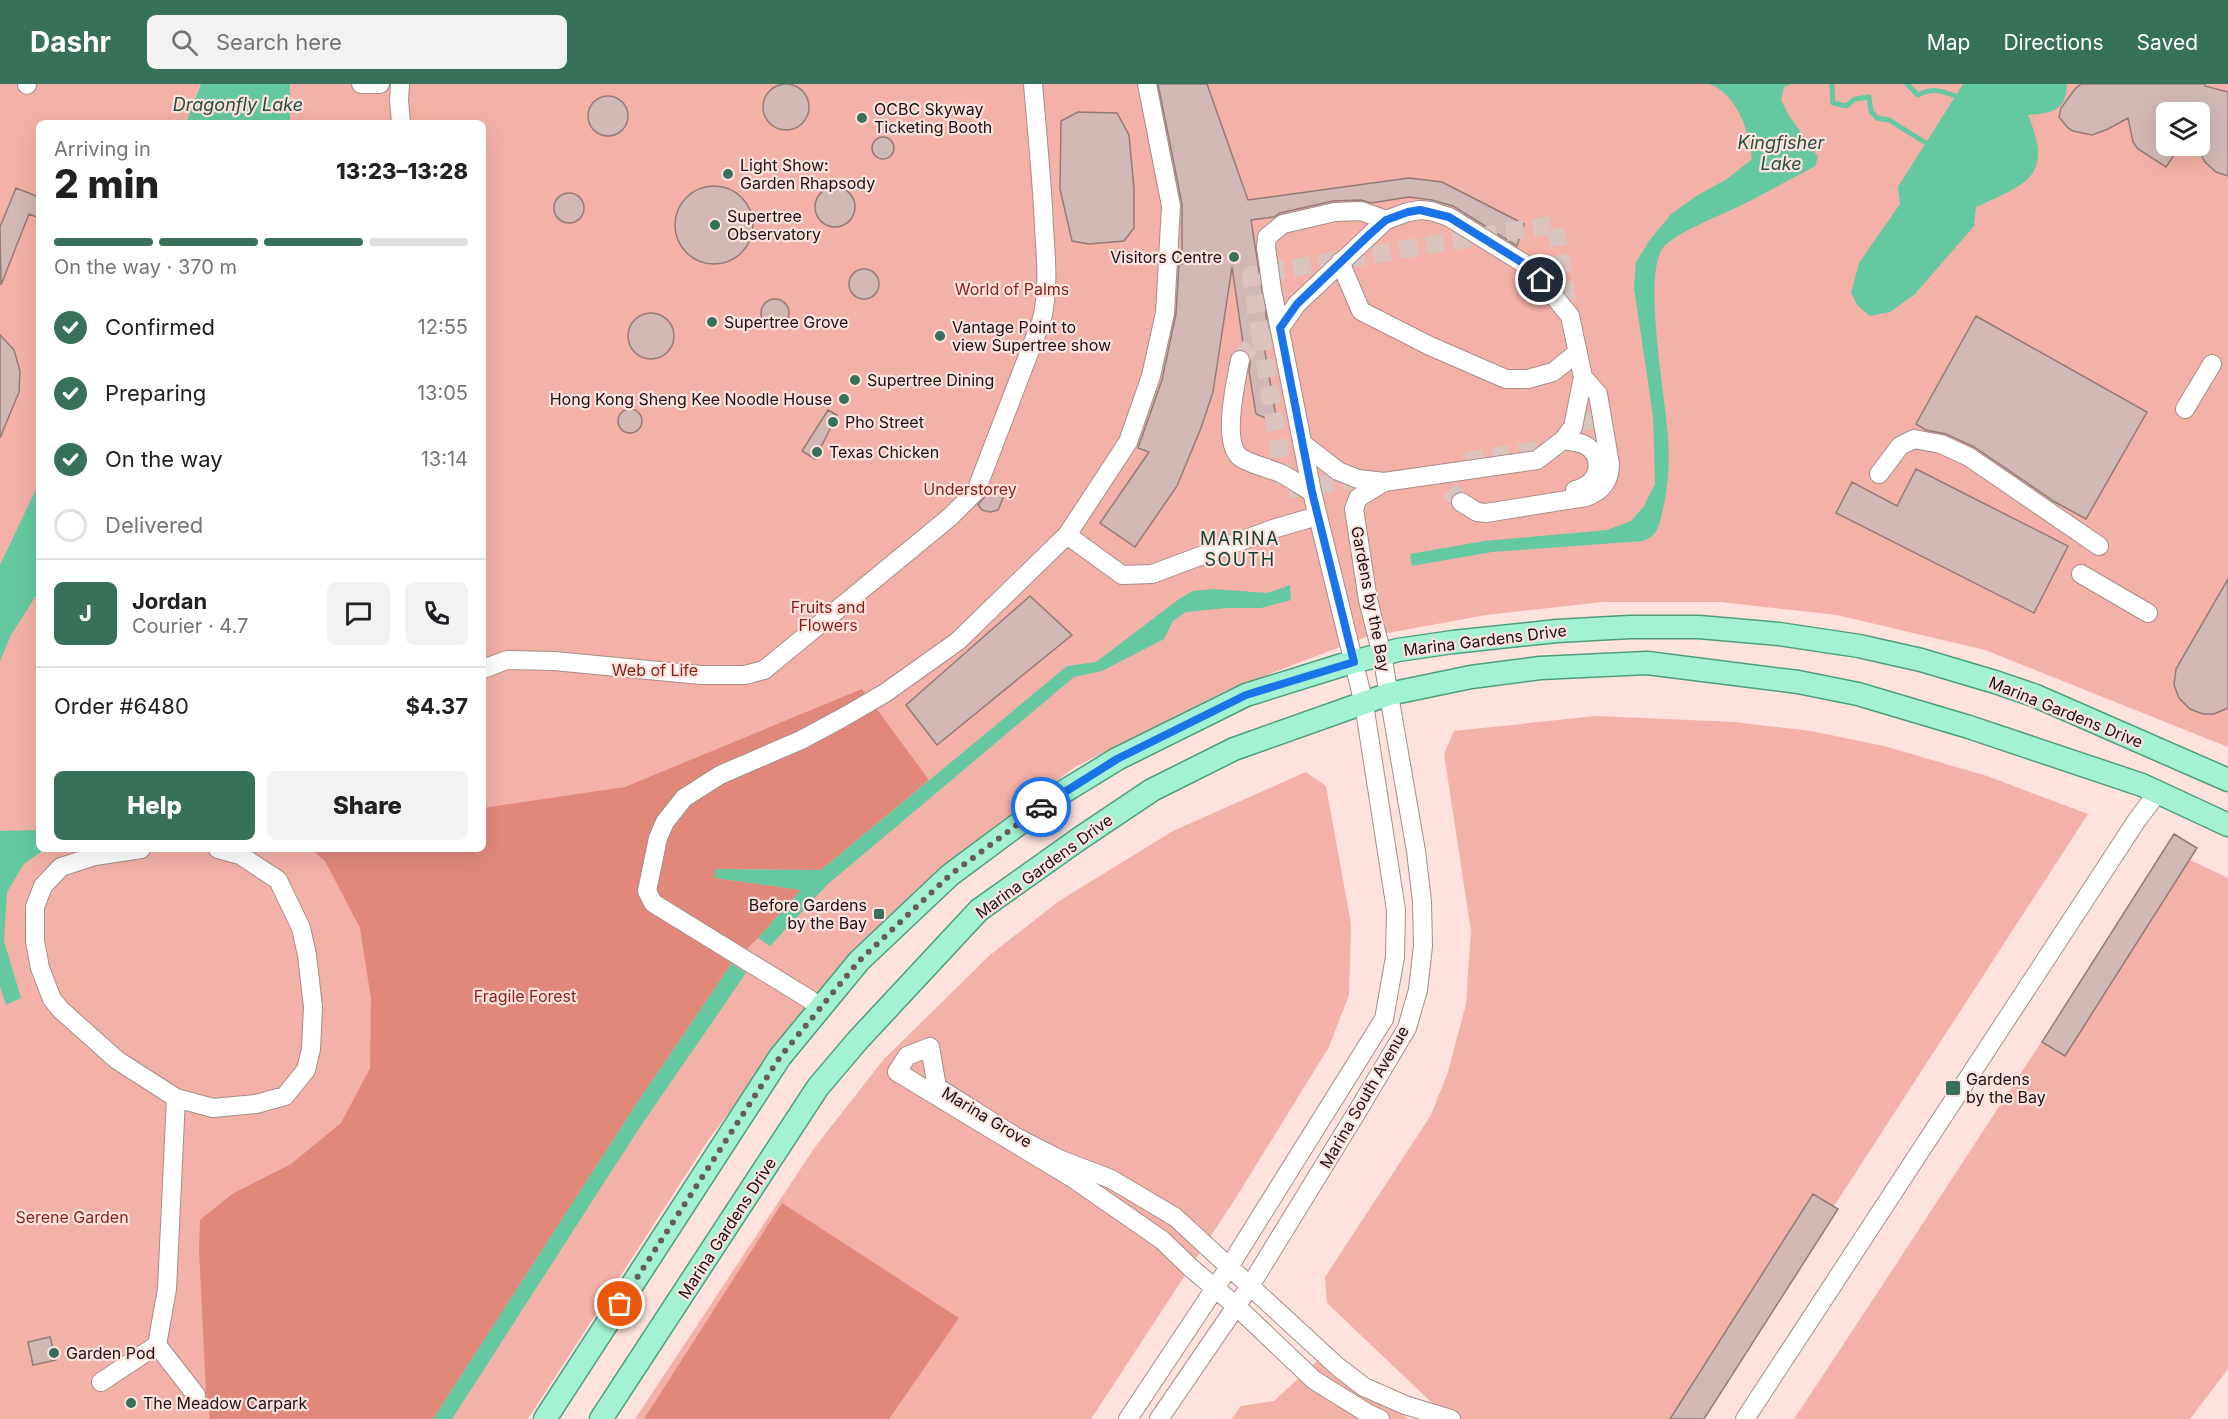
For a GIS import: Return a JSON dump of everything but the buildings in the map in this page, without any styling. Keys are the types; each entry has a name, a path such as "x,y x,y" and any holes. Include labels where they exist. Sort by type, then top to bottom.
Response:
{"main road":[{"name":"Marina Gardens Drive","path":"545,1419 780,1057 859,961 950,875 1055,797 1117,759 1246,695 1412,647 1578,629 1699,627 1779,634 1859,646 1921,660 2036,696 2228,780"},
{"name":"Marina Gardens Drive","path":"601,1419 818,1087 858,1040 979,910 1079,839 1168,781 1234,749 1389,694 1471,677 1540,668 1647,663 1798,682 1858,694 1969,727 2109,773 2158,792 2228,825"}],"street":[{"path":"362,84 380,84"},
{"path":"400,84 401,120"},
{"path":"486,668 507,660 554,661 701,675 745,675 764,670 950,517 976,491 1042,319 1046,299 1047,278 1041,177 1033,84"},
{"path":"820,1008 650,899 647,891 654,853 665,822 684,798 720,774 801,740 842,718 921,669 958,641 1067,535 1128,442 1151,376 1165,313 1171,206 1148,84"},
{"name":"Gardens by the Bay","path":"1303,444 1338,471 1358,479 1384,482 1537,460 1563,440 1573,427 1583,377 1570,316 1541,280 1523,263 1449,217 1420,210 1386,220 1297,304 1280,328 1317,516 1364,704"},
{"path":"1280,328 1266,247 1268,237 1272,232 1283,224 1335,212 1361,211 1386,220"},
{"path":"1340,262 1361,311 1430,346 1506,379 1528,379 1553,372 1578,351"},
{"path":"1240,360 1235,386 1231,434 1239,457 1282,474 1312,492"},
{"path":"2185,409 2212,364"},
{"path":"1563,440 1584,445 1593,453 1598,461 1592,483 1583,488 1491,504 1465,499 1477,512 1486,513 1597,494 1610,475 1610,464 1598,394 1583,377"},
{"path":"1879,474 1900,446 1914,439 1941,444 1970,457 2099,546"},
{"name":"Gardens by the Bay","path":"1384,482 1358,498 1354,509 1368,600 1389,694"},
{"path":"1067,535 1122,575 1152,574 1273,529 1317,516"},
{"path":"2081,574 2148,613"},
{"name":"Marina South Avenue","path":"1159,1419 1250,1286 1407,1028 1418,990 1423,946 1422,902 1416,851 1389,694"},
{"name":"Marina South Avenue","path":"1128,1419 1229,1267 1384,1018 1395,957 1396,910 1364,704"},
{"path":"1745,1419 2137,820 2158,792"},
{"path":"121,852 95,856 61,867 43,886 34,907 39,968 52,999 61,1010 117,1060 176,1098 213,1108 256,1104 285,1096 306,1070 313,1007 307,955 301,928 278,880 240,855 229,852"},
{"name":"Marina Grove","path":"1380,1419 1314,1380 1236,1305 1162,1240 1074,1179 897,1071 907,1056 930,1047 937,1087 1016,1137 1059,1159 1111,1179 1175,1217 1338,1367 1365,1387 1405,1405 1451,1419"},
{"path":"101,1382 157,1345 167,1289 176,1098"},
{"path":"157,1345 196,1395"}],"green space":[{"path":"0,84 2228,84 2228,747 1985,650 1837,615 1720,602 1603,602 1486,615 1366,637 1225,691 1075,767 942,866 821,988 707,1142 528,1419 0,1419"},
{"name":"Fragile Forest","path":"862,689 929,780 821,870 715,869 715,878 801,890 732,963 635,1106 433,1419 210,1419 206,1393 199,1249 200,1220 232,1194 291,1164 341,1123 370,1068 371,999 360,928 325,861 314,852 486,852 486,808 625,787"},
{"path":"1596,716 1734,722 1811,731 1884,746 1987,776 2088,814 1696,1419 1449,1419 1327,1303 1325,1277 1431,1115 1448,1072 1466,1004 1471,931 1444,754 1454,731"},
{"path":"1306,772 1326,786 1351,924 1349,995 1329,1047 1237,1196 1091,1419 635,1419 815,1147 884,1059 990,955 1059,901 1173,831"},
{"path":"2169,850 2228,878 2228,1369 2190,1419 1794,1419 2075,992"},
{"path":"782,1203 959,1318 889,1419 644,1419"},
{"path":"1330,1349 1408,1419 1232,1419 1241,1406 1274,1401"}],"water":[{"name":"Dragonfly Lake","path":"201,84 290,84 290,120 187,120"},
{"name":"Kingfisher Lake","path":"1709,84 1791,84 1784,87 1781,100 1818,157 1815,166 1685,232 1663,248 1657,262 1655,310 1669,466 1664,504 1657,530 1643,541 1492,552 1412,566 1410,554 1484,541 1607,530 1631,521 1644,506 1655,484 1653,416 1634,288 1636,262 1649,241 1671,214 1698,195 1727,179 1752,159 1745,126 1740,115 1727,96"},
{"path":"1963,84 2067,84 2064,100 2060,106 2050,112 2028,115 2038,152 2036,165 2031,175 2022,184 1976,207 1974,226 1915,294 1890,312 1870,316 1858,306 1851,293 1859,263 1900,204 1898,187"},
{"path":"36,489 36,596 11,635 0,661 0,565"},
{"path":"1290,585 1291,600 1261,608 1226,608 1186,612 1173,621 1164,639 1102,671 1074,677 828,884 770,946 758,938 801,890 715,878 715,869 821,870 1067,666 1096,662 1179,599 1193,591 1213,589 1267,593"},
{"path":"36,830 36,852 41,852 24,864 7,892 4,941 21,998 6,1005 0,986 0,831"},
{"path":"732,963 746,973 638,1130 452,1419 433,1419 635,1106"}],"waterway":[{"path":"1832,84 1833,103 1846,106 1855,99 1869,97 1871,111 1877,118 1889,120 1926,143"},
{"path":"1907,84 1918,95 1936,91 1955,96"}],"tunnel":[{"path":"1240,360 1260,333 1251,275 1555,224 1570,321"},
{"path":"1260,333 1286,490 1362,478"},
{"path":"1466,461 1588,442 1580,393"},
{"path":"1438,466 1446,486 1461,502"}],"way so far":[{"path":"620,1304 780,1057 859,961 950,875 1041,807"}],"place":[{"name":"OCBC Skyway Ticketing Booth","path":"862,118"},
{"name":"Light Show: Garden Rhapsody","path":"728,174"},
{"name":"Supertree Observatory","path":"715,225"},
{"name":"Visitors Centre","path":"1234,257"},
{"name":"Supertree Grove","path":"712,322"},
{"name":"Vantage Point to view Supertree show","path":"940,336"},
{"name":"Supertree Dining","path":"855,380"},
{"name":"Hong Kong Sheng Kee Noodle House","path":"844,399"},
{"name":"Pho Street","path":"833,422"},
{"name":"Texas Chicken","path":"817,452"},
{"name":"Before Gardens by the Bay","path":"879,914"},
{"name":"Gardens by the Bay","path":"1953,1088"},
{"name":"Garden Pod","path":"54,1353"},
{"name":"The Meadow Carpark","path":"131,1403"}],"district":[{"name":"MARINA SOUTH","path":"1240,548"}],"route":[{"path":"1041,807 1117,759 1246,695 1354,662 1312,492 1280,328 1297,304 1386,220 1420,210 1449,217 1523,263 1541,280"}],"park label":[{"name":"World of Palms","path":"1012,289"},
{"name":"Understorey","path":"970,489"},
{"name":"Fruits and Flowers","path":"828,616"},
{"name":"Web of Life","path":"655,670"},
{"name":"Serene Garden","path":"72,1217"}]}
